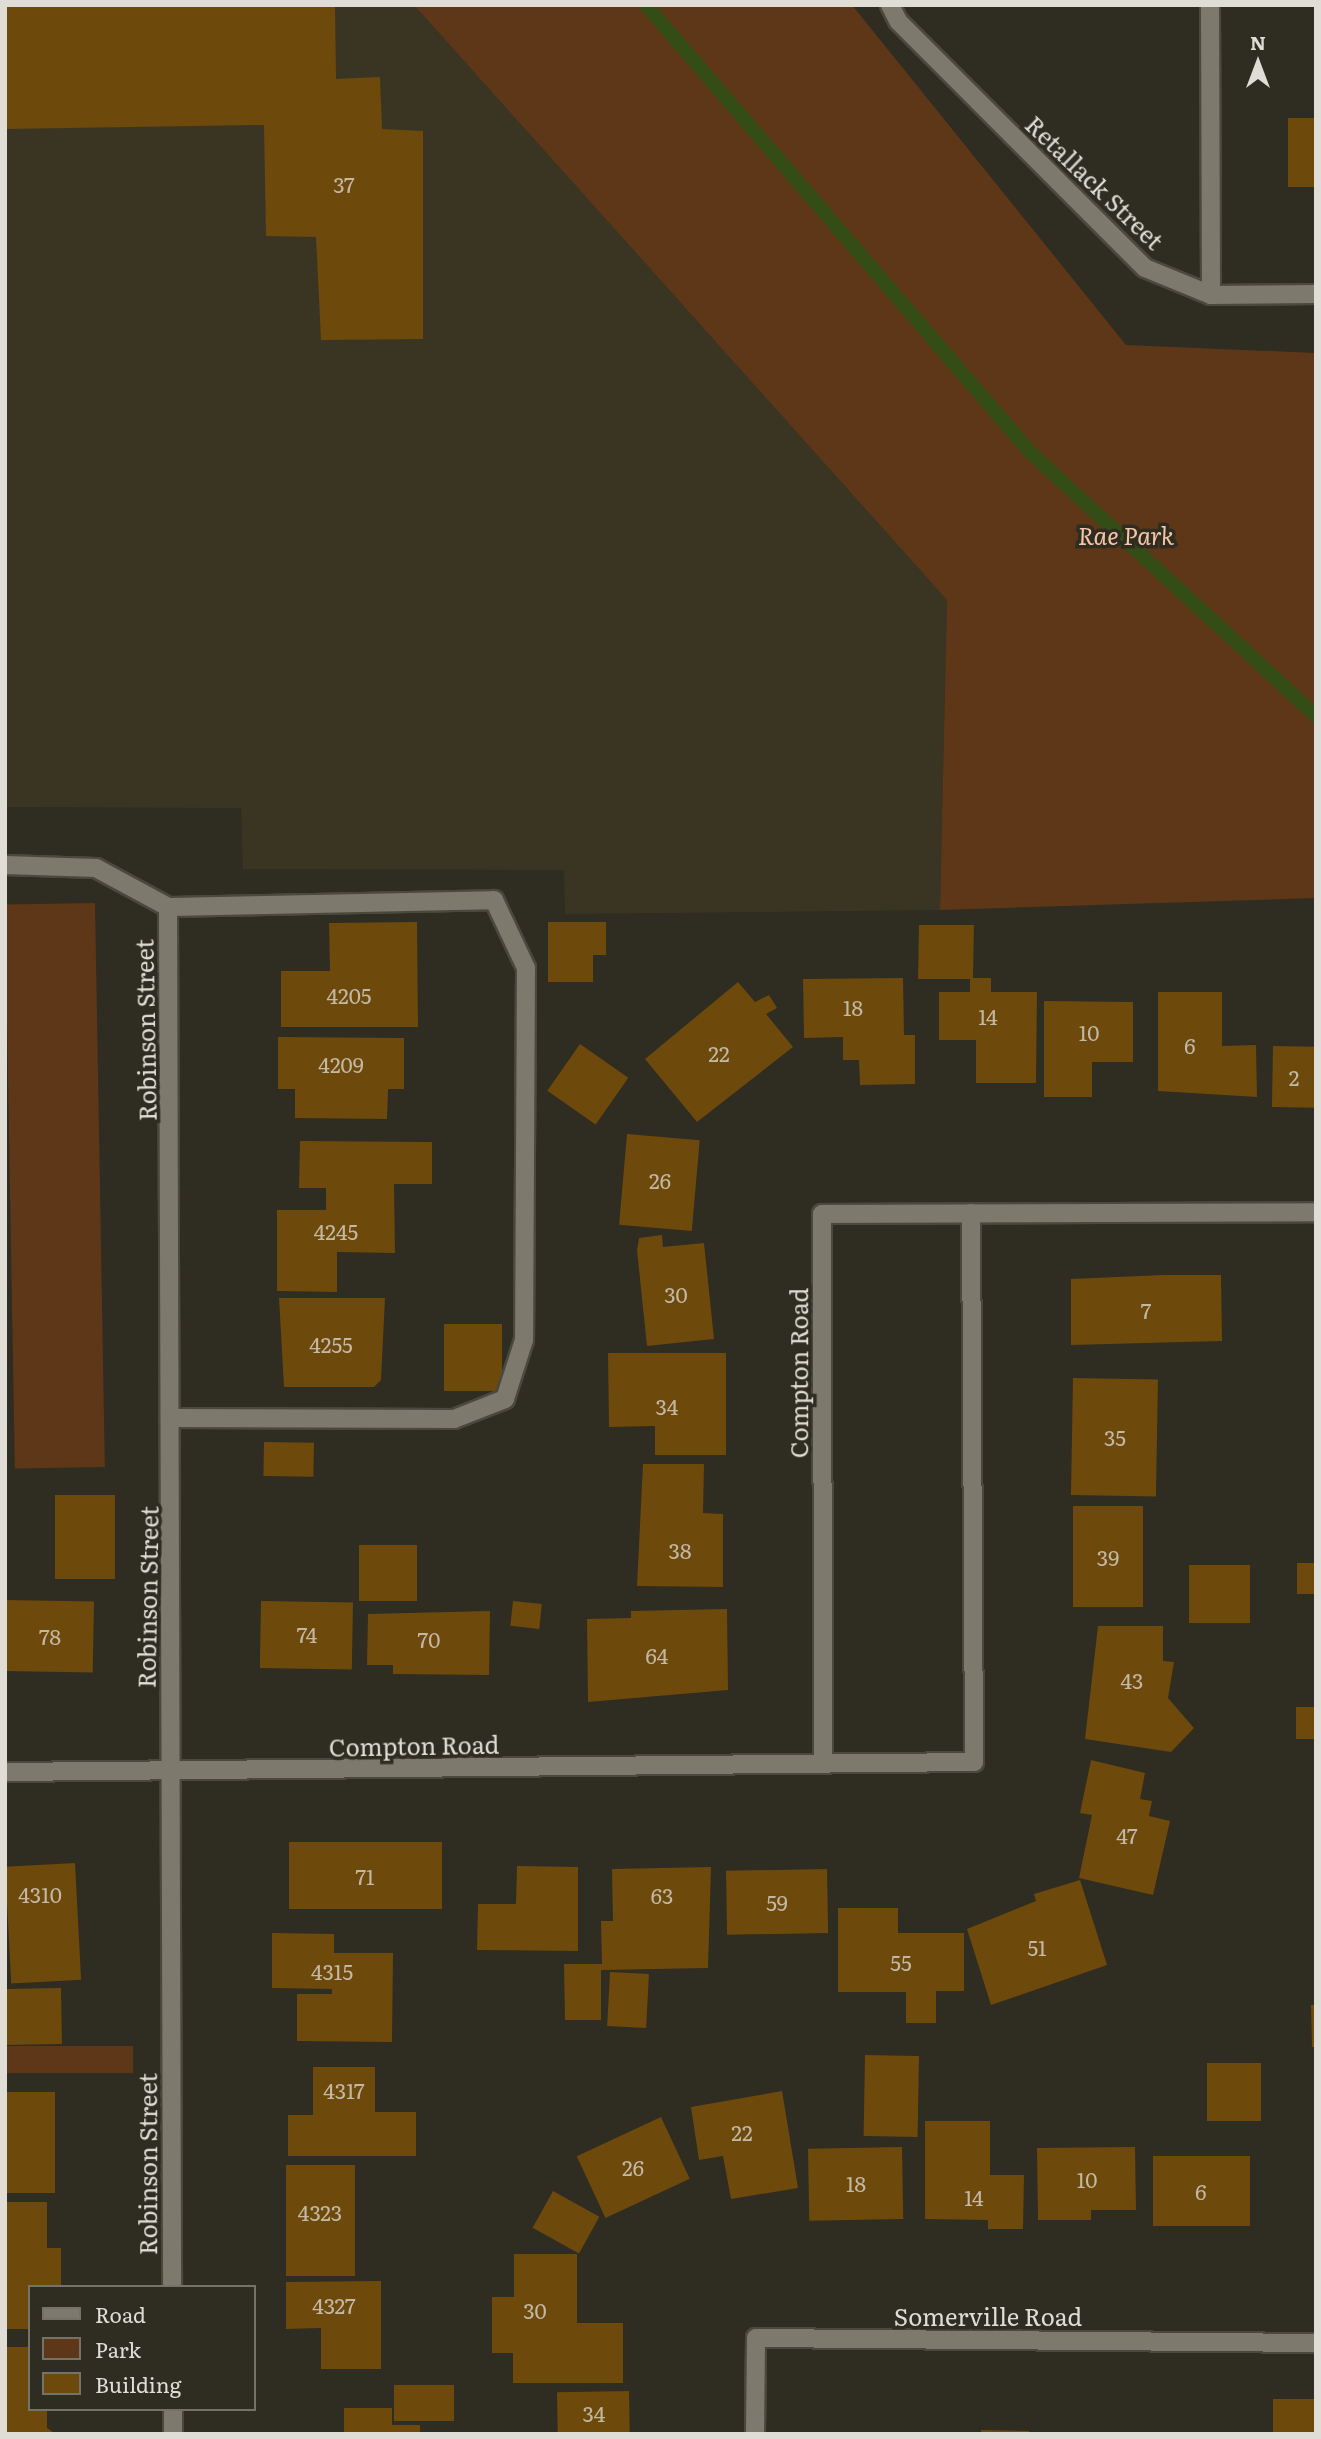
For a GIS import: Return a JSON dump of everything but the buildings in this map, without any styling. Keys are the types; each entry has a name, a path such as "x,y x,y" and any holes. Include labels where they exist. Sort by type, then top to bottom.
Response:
{"street":[{"name":"Retallack Street","path":"890,5 898,21 1145,268 1211,295 1316,294"},
{"path":"1210,5 1211,295"},
{"path":"5,865 96,867 168,907 494,900 526,968 524,1339 505,1399 454,1419 174,1418"},
{"name":"Robinson Street","path":"168,907 174,1418 169,1773 172,2285"},
{"name":"Compton Road","path":"823,1764 822,1214 1316,1212"},
{"name":"Compton Road","path":"5,1772 169,1773 974,1762 971,1213"},
{"name":"Somerville Road","path":"755,2434 756,2338 1316,2343"},
{"path":"173,2411 173,2434"}],"shaded area":[{"path":"5,5 414,5 947,600 940,910 565,914 564,870 243,869 241,808 5,807"}],"green space":[{"name":"Rae Park","path":"414,5 852,5 1126,345 1316,353 1316,898 940,910 947,600"},
{"path":"95,903 105,1467 15,1468 5,905"},
{"path":"5,2046 133,2046 133,2073 5,2073"}],"waterway":[{"path":"646,5 1031,453 1316,716"}]}
